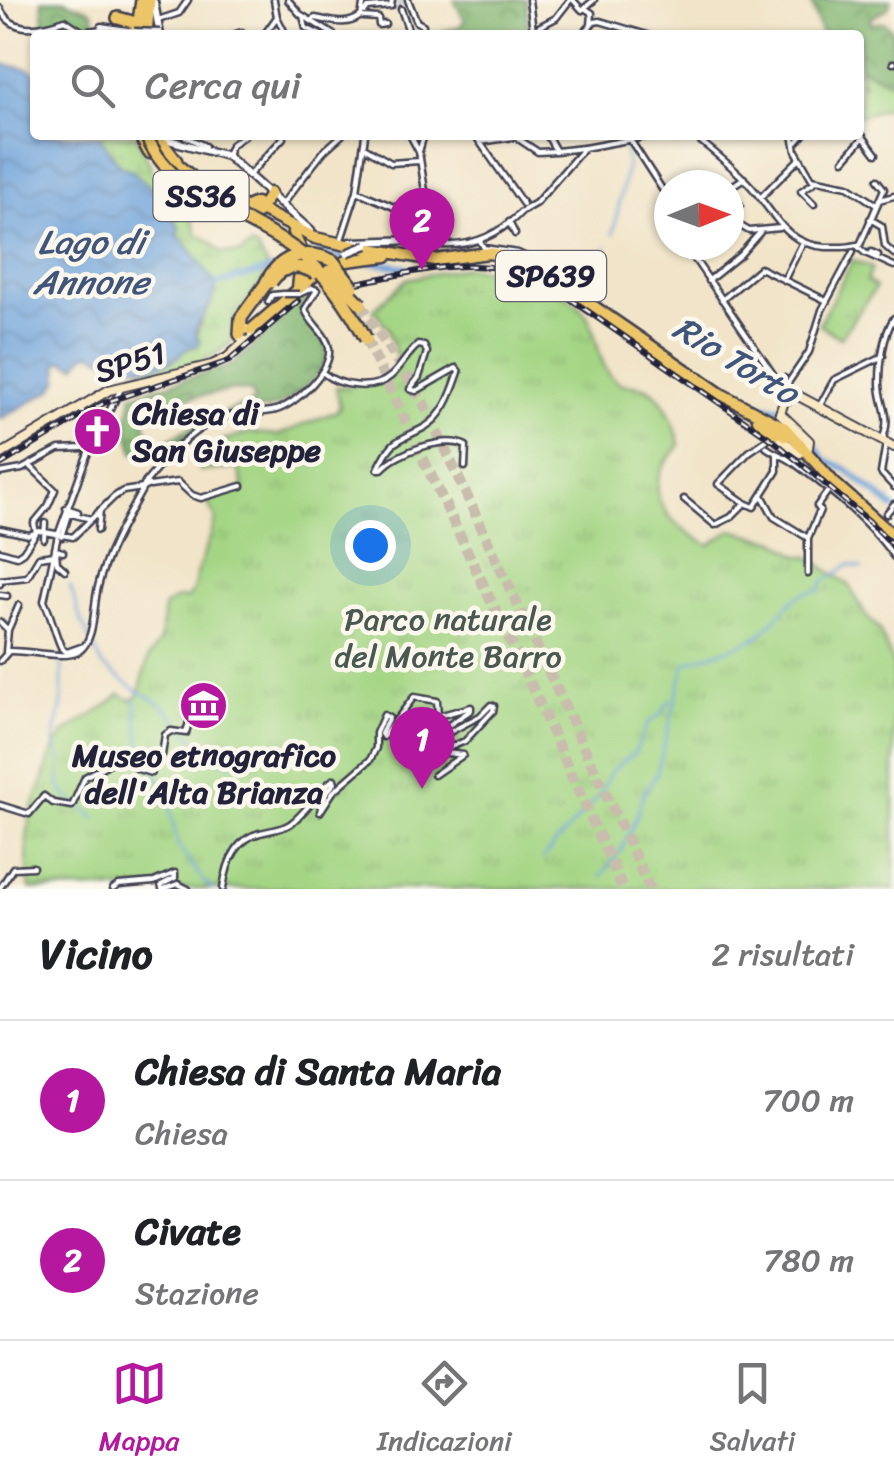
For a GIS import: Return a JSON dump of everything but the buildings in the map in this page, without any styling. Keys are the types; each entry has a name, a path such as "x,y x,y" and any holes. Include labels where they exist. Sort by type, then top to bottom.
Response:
{"highway":[{"path":"108,24 132,16 146,1"},
{"path":"146,1 146,30"},
{"path":"108,24 136,23 142,30"},
{"name":"SS36","path":"154,140 180,176 304,252 357,308"},
{"path":"156,140 190,174 245,202 263,201"},
{"name":"SS36","path":"248,333 246,322 274,267 283,260 324,257 338,265 366,339"},
{"name":"SS36","path":"248,333 242,316 286,269 306,268 357,308"},
{"path":"254,310 268,302"}],"main road":[{"name":"SP639","path":"263,201 293,232 319,243 435,260 500,254 529,262 744,408"},
{"name":"SP639","path":"263,201 315,238 436,264 491,257 524,263 718,396 776,421 894,537"},
{"path":"293,232 302,248 297,286"},
{"path":"248,333 297,286 344,257 426,256 431,250 427,240"},
{"path":"248,333 268,316 268,302"},
{"name":"SP51","path":"0,455 100,394 228,358 248,333"},
{"path":"646,338 683,368"},
{"path":"787,394 778,419 793,438"},
{"path":"744,408 774,435 804,451 809,441 787,394"},
{"path":"744,408 787,394 820,405 888,443"},
{"path":"774,435 779,432 793,438"}],"street":[{"path":"150,30 160,20 179,13 188,0"},
{"path":"274,0 284,30"},
{"path":"288,0 303,16 326,30"},
{"path":"354,21 361,16 364,0"},
{"path":"363,17 366,9 390,6 392,0"},
{"path":"408,0 417,22 423,25"},
{"path":"529,0 532,30"},
{"path":"535,30 556,18 572,0 582,10 594,0"},
{"path":"146,1 160,20"},
{"path":"0,8 6,20 20,26 44,27 66,20 80,30"},
{"path":"401,9 409,30"},
{"path":"586,9 592,13 591,24"},
{"path":"267,30 277,16"},
{"path":"303,16 310,30"},
{"path":"310,20 336,24 363,17 378,18 379,25 385,24"},
{"path":"586,30 600,21 630,30"},
{"path":"89,30 108,24"},
{"path":"864,139 876,154"},
{"path":"164,140 227,156 250,174 263,201 306,228 342,240 427,240 458,246 480,241 510,222 521,208 534,205 584,148"},
{"path":"192,140 204,146 205,151"},
{"path":"227,156 238,140"},
{"path":"250,174 282,140"},
{"path":"263,201 336,140"},
{"path":"342,240 357,191 365,140"},
{"path":"413,140 421,161 429,216 427,240"},
{"path":"419,152 423,140"},
{"path":"480,142 501,140"},
{"path":"520,140 534,151 629,140"},
{"path":"550,140 556,151"},
{"path":"636,140 654,173"},
{"path":"703,140 735,170"},
{"path":"795,140 809,176 816,181 843,184 880,199 894,196"},
{"path":"844,160 861,140"},
{"path":"480,142 517,192 521,208"},
{"path":"364,147 391,164 421,161"},
{"path":"761,196 800,158"},
{"path":"744,178 761,196 780,228 803,242 858,250 892,265 894,255 884,246 882,226 870,219"},
{"path":"787,394 809,352 827,301 858,250 880,199 883,185 877,180"},
{"path":"814,204 801,191 816,181"},
{"path":"357,191 410,214 429,216"},
{"path":"510,222 515,234"},
{"path":"744,228 780,228"},
{"path":"708,280 740,255 762,230"},
{"path":"268,302 272,295 297,286 316,266 367,244 427,240"},
{"path":"480,241 484,248 518,253 540,264 646,338"},
{"path":"784,280 803,242"},
{"path":"695,260 787,394"},
{"path":"722,300 760,268 827,301"},
{"path":"6,652 69,655 84,647 98,584 145,486 170,452 214,422 236,414 278,409 323,373 329,357 328,344 305,309 317,290 297,286"},
{"path":"894,318 888,327 880,386 888,418 888,443 880,473 894,487"},
{"path":"323,373 342,385 380,382 393,374 407,353 424,345 427,353 410,389 416,390 456,368 459,373 442,411 426,426 396,441 378,469 419,449 456,442 466,446 465,467"},
{"path":"820,405 834,380 883,356"},
{"path":"88,449 120,389"},
{"path":"66,415 70,418 85,411 92,425 88,449 57,537 44,600 62,649 84,647"},
{"path":"774,435 765,446 748,452 718,484 754,507 777,471 776,454"},
{"path":"765,446 792,461 878,534 894,557"},
{"path":"0,473 29,465 59,449 88,449"},
{"path":"0,551 20,554 36,533 34,523 55,492 29,465"},
{"path":"0,528 74,537 122,492 178,482 201,498 242,486"},
{"path":"808,574 808,538 820,510 818,506 828,492"},
{"path":"762,495 774,517 808,538"},
{"path":"684,500 715,525 745,503"},
{"path":"886,514 893,506"},
{"path":"98,530 100,510"},
{"path":"67,512 78,512"},
{"path":"67,512 90,519"},
{"path":"45,536 46,522"},
{"path":"55,552 65,570"},
{"path":"0,582 27,577 39,557 63,552"},
{"path":"0,595 7,596"},
{"path":"0,661 19,605"},
{"path":"0,622 8,630"},
{"path":"223,889 226,870 242,843 256,834 274,832 289,824 334,779 320,812 332,792 373,756 376,732 384,715 389,717 381,732 383,736 412,698 433,699 438,704 439,716 472,706 472,710 442,729 445,734 491,705 495,707 466,740 440,752 464,754 434,775"},
{"path":"0,805 29,814 44,796 52,803 72,806 87,776 122,756 141,770 154,771 162,755 164,735 171,730 186,733 204,702"},
{"path":"0,888 13,868 32,866"},
{"path":"113,888 154,882 175,873 175,878 161,885 163,889 172,884 188,889"}],"green space":[{"path":"42,0 64,0 92,11 96,27 63,30 62,22 44,26"},
{"path":"454,0 526,0 529,30 448,30 465,21"},
{"path":"810,0 891,0 888,8 870,19 872,24 884,22 892,29 894,84 864,69 864,30 820,30"},
{"path":"864,69 894,84 894,110 891,106 864,114"},
{"path":"101,140 138,140 154,174 185,198 197,234 220,252 239,254 251,246 258,250 269,270 234,317 231,343 198,363 162,371 137,367 171,362 189,346 195,347 217,284 177,235 180,230 163,198 132,171 120,167"},
{"path":"853,260 872,268 867,281 876,287 840,338 819,324"},
{"name":"Parco naturale del Monte Barro","path":"466,267 514,276 565,296 587,316 609,374 618,382 644,387 658,396 680,445 661,471 659,496 679,525 710,545 731,530 777,541 797,555 809,557 849,585 866,616 879,629 894,667 894,889 30,889 29,823 55,746 70,729 120,694 131,700 138,696 148,659 160,641 164,607 178,598 187,599 194,587 216,518 207,502 244,487 238,468 201,471 196,462 223,440 250,433 279,435 337,411 340,406 336,387 383,383 399,367 388,328 373,310 407,279"},
{"path":"308,294 301,309 326,349 321,370 310,382 277,406 210,421 164,452 134,452 128,424 132,395 232,365 281,320 277,315 294,297","holes":["234,390 251,392 254,402 205,419 159,445 145,426 148,405"]}],"water":[{"name":"Lago di Annone","path":"0,64 30,70 30,140 102,140 120,166 132,171 163,198 180,230 178,236 217,284 209,308 196,327 198,346 170,362 150,366 110,361 91,353 76,366 63,361 58,363 59,379 53,389 0,419"}],"waterway":[{"path":"401,0 398,8 402,17"},
{"path":"613,234 627,165 624,140"},
{"path":"603,304 596,267 607,247"},
{"name":"Rio Torto","path":"489,248 506,248 536,259 584,288 723,388 756,405 778,408 801,428"},
{"name":"Rio Torto","path":"318,254 329,250 346,261"},
{"name":"Rio Torto","path":"367,262 406,267"},
{"name":"Rio Torto","path":"217,284 274,269"},
{"name":"Rio Torto","path":"809,438 825,460 846,469 894,508"},
{"path":"601,876 620,852 642,796 657,773 685,664 757,637 802,594 819,591 823,582 849,565 862,568"},
{"path":"70,586 82,623 103,666 138,691"},
{"path":"62,657 62,704 54,739 60,762 59,785 67,797 97,819"},
{"path":"139,692 165,708 206,749 232,765"},
{"path":"135,698 141,749 153,769"},
{"path":"543,858 600,794 610,773 635,752 649,722 660,715 671,699"},
{"path":"154,771 166,788 178,846 200,876"},
{"path":"203,880 212,889"}],"tunnel":[{"path":"361,304 424,404 650,889"},
{"path":"366,339 525,672 623,889"}],"railway":[{"path":"356,283 475,266 522,273 546,282 774,441 894,546"},
{"path":"0,465 104,403 229,361 298,301"}],"place":[{"name":"Civate","path":"422,270"},
{"name":"Chiesa di San Giuseppe","path":"97,431"},
{"name":"Museo etnografico dell'Alta Brianza","path":"204,705"},
{"name":"Chiesa di Santa Maria","path":"422,789"}]}
